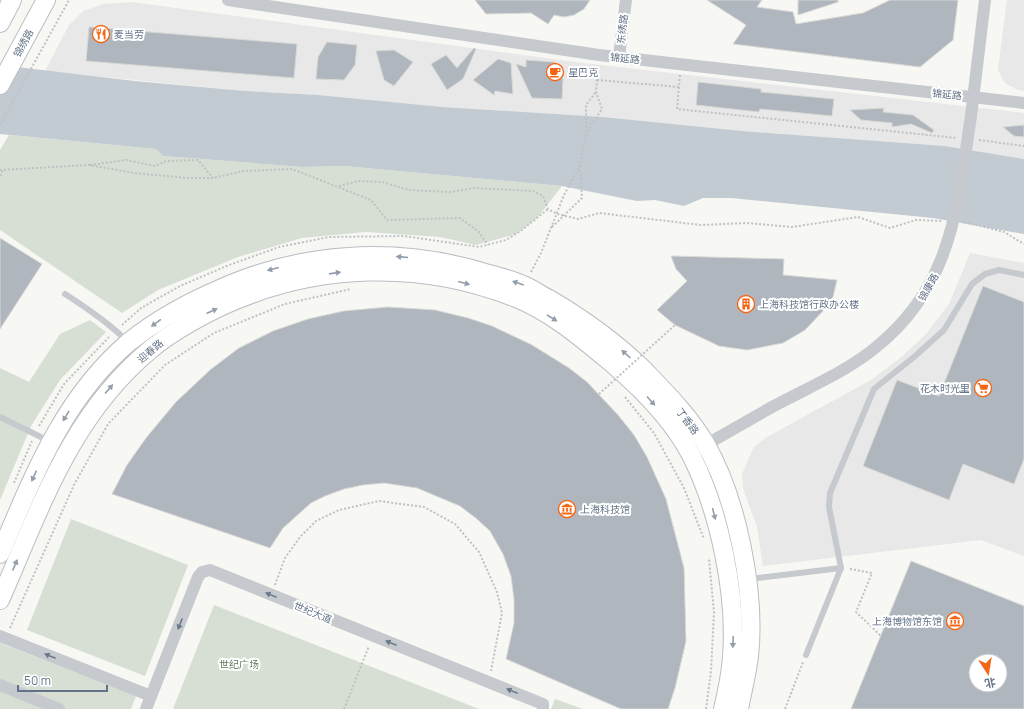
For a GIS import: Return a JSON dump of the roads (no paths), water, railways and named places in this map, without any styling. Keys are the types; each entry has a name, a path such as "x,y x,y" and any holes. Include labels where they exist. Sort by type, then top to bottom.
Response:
{"street":[{"path":"0,23 12,0"},
{"name":"锦绣路","path":"0,86 46,0"},
{"name":"锦延路","path":"228,0 619,57 1024,103"},
{"name":"东绣路","path":"619,57 626,0"},
{"name":"锦康路","path":"698,449 874,349 898,328 918,305 935,275 947,244 955,217 974,97 986,0"},
{"name":"迎春路","path":"0,554 50,441 68,412 85,390 129,343 160,320 233,282 273,269 316,259 359,255 402,256 441,262"},
{"name":"丁香路","path":"441,262 523,285 588,322 627,354 664,390 686,415 698,449 728,572 732,608 732,657 723,709"},
{"name":"迎春路","path":"0,600 58,467 78,432 99,401 115,383 150,350 172,332 238,299 277,285 349,271 404,271 427,274"},
{"name":"丁香路","path":"427,274 464,282 518,299 552,317 584,340 650,400 698,449 729,501 740,538 748,579 750,605 749,656 739,709"},
{"name":"世纪大道","path":"146,709 198,577 202,572 210,570 543,704 543,709"},
{"path":"3,637 151,696"},
{"path":"0,685 59,709"}],"lane":[{"path":"806,655 841,568 829,507 830,493 874,389 914,357 944,330 972,284 985,274 999,270 1024,275"},
{"path":"65,294 92,311 116,330 129,343"},
{"path":"0,418 50,441"},
{"path":"748,579 841,568"}],"place":[{"name":"麦当劳","path":"101,34"},
{"name":"星巴克","path":"555,72"},
{"name":"上海科技馆行政办公楼","path":"746,304"},
{"name":"花木时光里","path":"983,388"},
{"name":"上海科技馆","path":"567,509"},
{"name":"上海博物馆东馆","path":"955,621"}],"park label":[{"name":"世纪广场","path":"239,664"}]}
